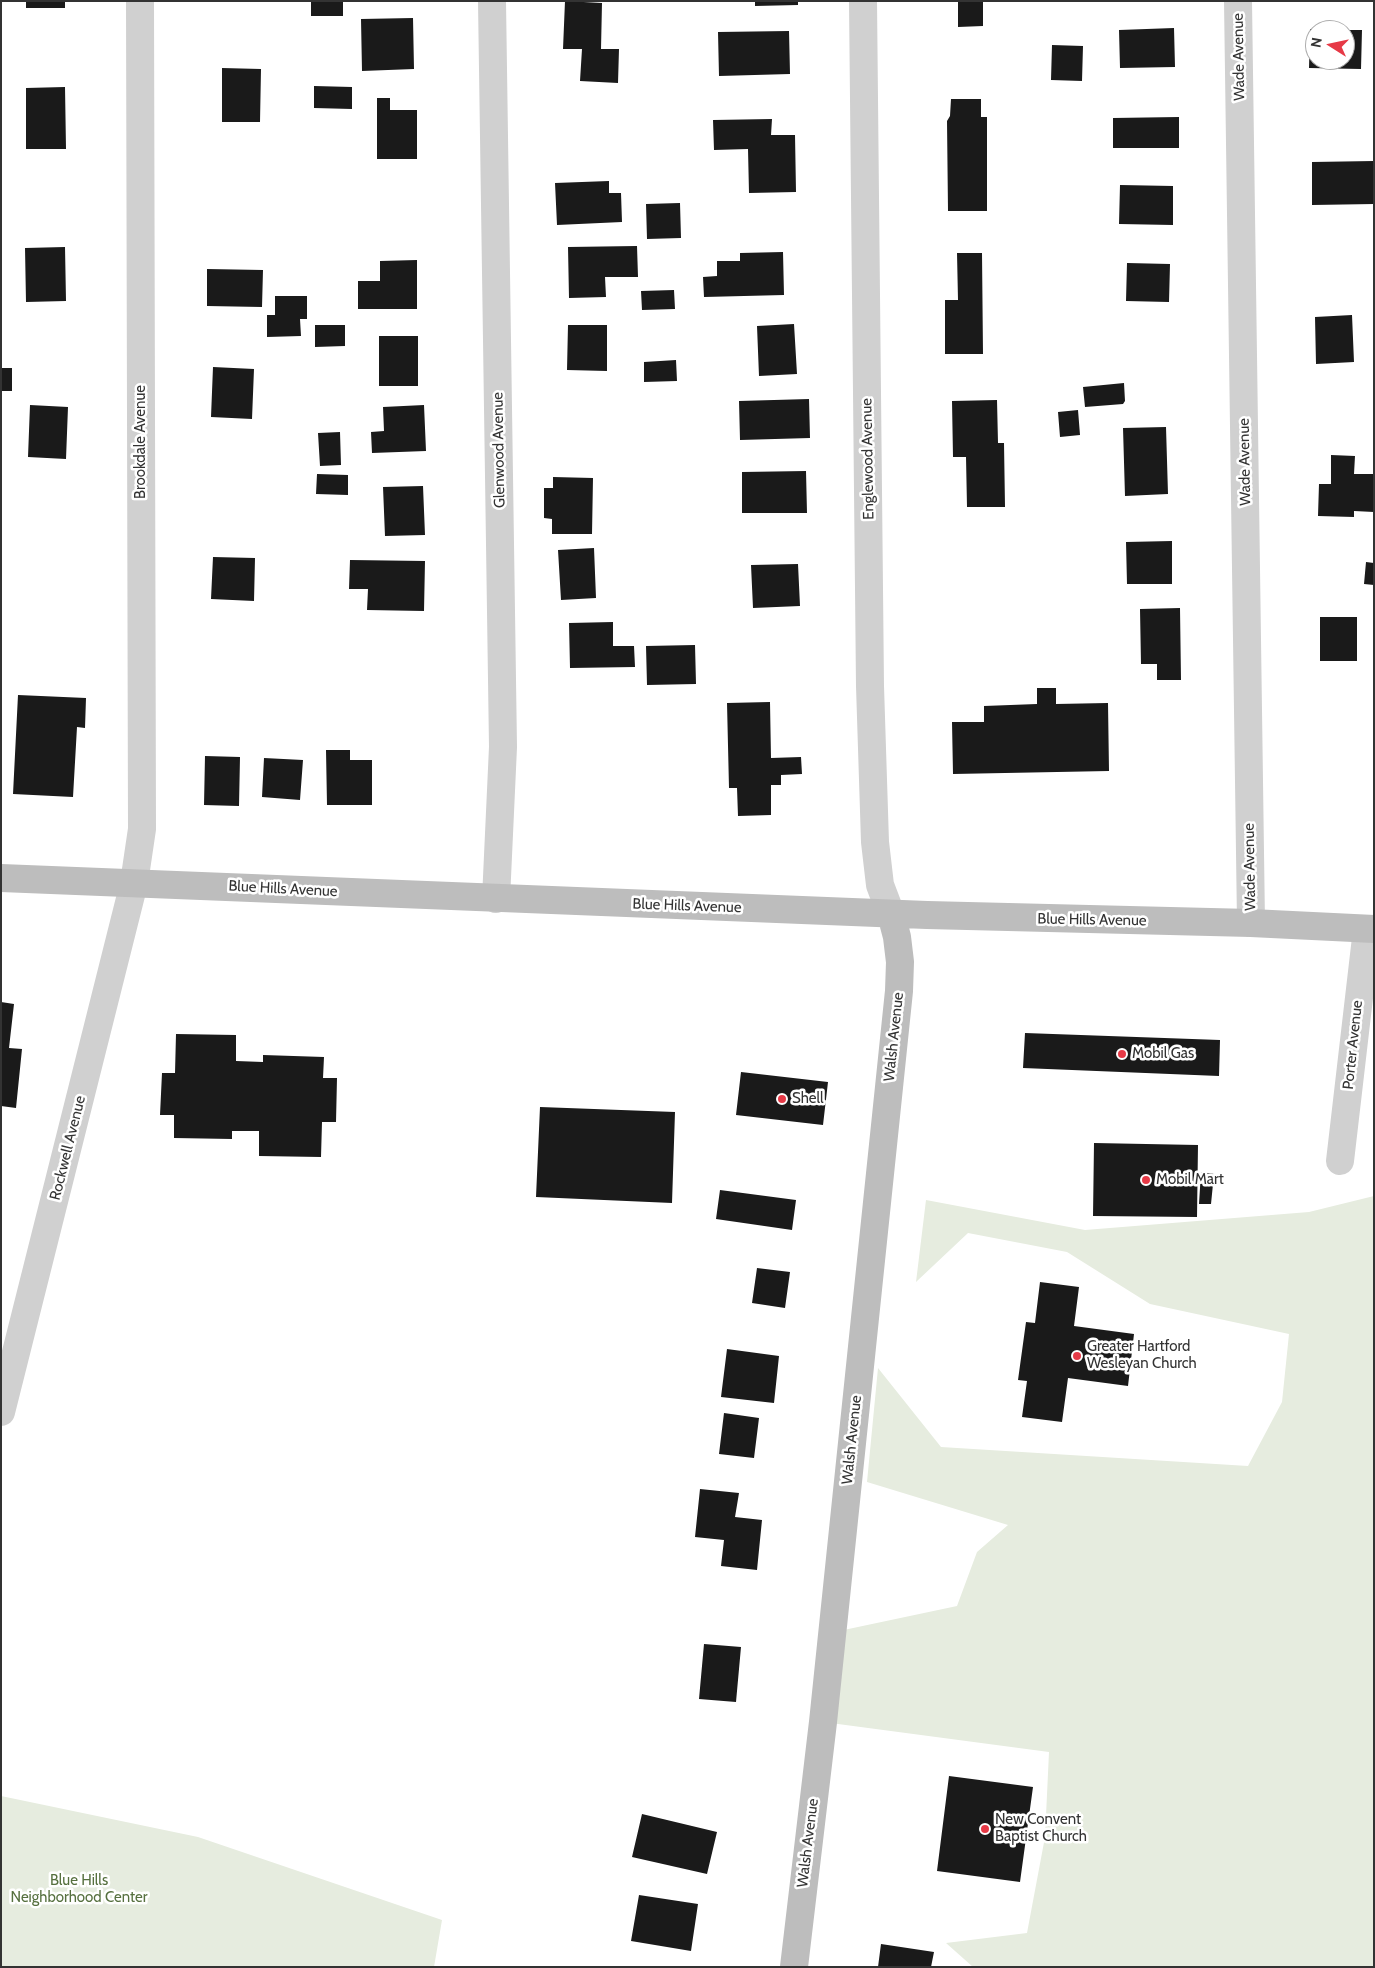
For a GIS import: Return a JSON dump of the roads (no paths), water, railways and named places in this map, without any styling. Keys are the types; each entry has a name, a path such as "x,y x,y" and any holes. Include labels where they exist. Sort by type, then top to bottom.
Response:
{"main road":[{"name":"Blue Hills Avenue","path":"1,878 890,914 1251,923 1370,929"},
{"name":"Walsh Avenue","path":"794,1967 823,1722 898,991 900,962 897,937 890,914"}],"street":[{"name":"Brookdale Avenue","path":"134,883 142,829 140,1"},
{"name":"Glenwood Avenue","path":"492,1 503,747 496,899"},
{"name":"Englewood Avenue","path":"863,1 870,686 875,842 880,885 890,914"},
{"name":"Wade Avenue","path":"1238,1 1251,923"},
{"name":"Rockwell Avenue","path":"1,1412 134,883"},
{"name":"Porter Avenue","path":"1340,1161 1370,929"}],"place":[{"name":"Mobil Gas","path":"1122,1054"},
{"name":"Shell","path":"782,1099"},
{"name":"Mobil Mart","path":"1146,1180"},
{"name":"Greater Hartford Wesleyan Church","path":"1077,1356"},
{"name":"New Convent Baptist Church","path":"985,1829"}],"park label":[{"name":"Blue Hills Neighborhood Center","path":"79,1890"}]}
